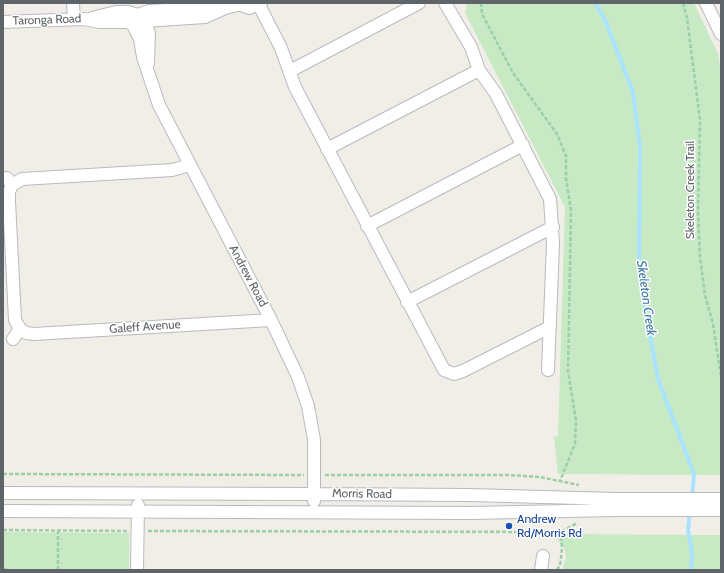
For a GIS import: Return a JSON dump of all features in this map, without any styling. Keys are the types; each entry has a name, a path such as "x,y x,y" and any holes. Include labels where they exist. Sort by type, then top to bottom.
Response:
{"street":[{"path":"73,3 74,19"},
{"path":"203,13 213,3"},
{"path":"290,71 419,3"},
{"path":"445,3 471,47 479,70 492,87 547,189 552,208 553,227 548,370"},
{"path":"706,3 720,29"},
{"path":"203,13 237,4 249,8 260,4 281,48 295,87 440,366 444,370 454,374 464,371 550,327"},
{"name":"Taronga Road","path":"3,22 74,19 91,19 99,22 128,22 138,20 149,11 203,13"},
{"name":"Andrew Road","path":"138,20 138,34 143,57 148,67 159,105 293,364 308,406 314,440 314,512"},
{"path":"327,149 479,70"},
{"path":"367,226 523,145"},
{"name":"Galeff Avenue","path":"190,165 172,170 22,179 9,182 15,320 17,334 271,320"},
{"path":"407,302 553,227"},
{"name":"Morris Road","path":"3,494 470,495 616,505 721,510"},
{"path":"138,570 139,494"},
{"name":"Morris Road","path":"3,511 470,513 721,499"},
{"path":"541,570 543,556"}],"path":[{"name":"Skeleton Creek Trail","path":"683,3 687,18 700,120 698,212 700,257 705,295 713,324 721,376"},
{"path":"3,530 561,532 579,522"},
{"path":"58,530 58,570"},
{"path":"556,570 560,565 562,550 561,532"},
{"path":"3,569 8,570"}],"green space":[{"path":"467,3 694,3 718,54 721,73 721,475 558,474 554,436 558,437 565,207 465,13"},
{"path":"3,532 129,533 129,570 3,570"},
{"path":"546,534 721,535 721,570 562,570 566,559 565,549 556,538"}],"waterway":[{"name":"Skeleton Creek","path":"595,3 605,20 633,92 640,147 639,274 658,379 694,474 692,498"},
{"name":"Skeleton Creek","path":"690,511 688,530 692,553 691,570"}],"place":[{"name":"Andrew Rd/Morris Rd","path":"509,526"}]}
